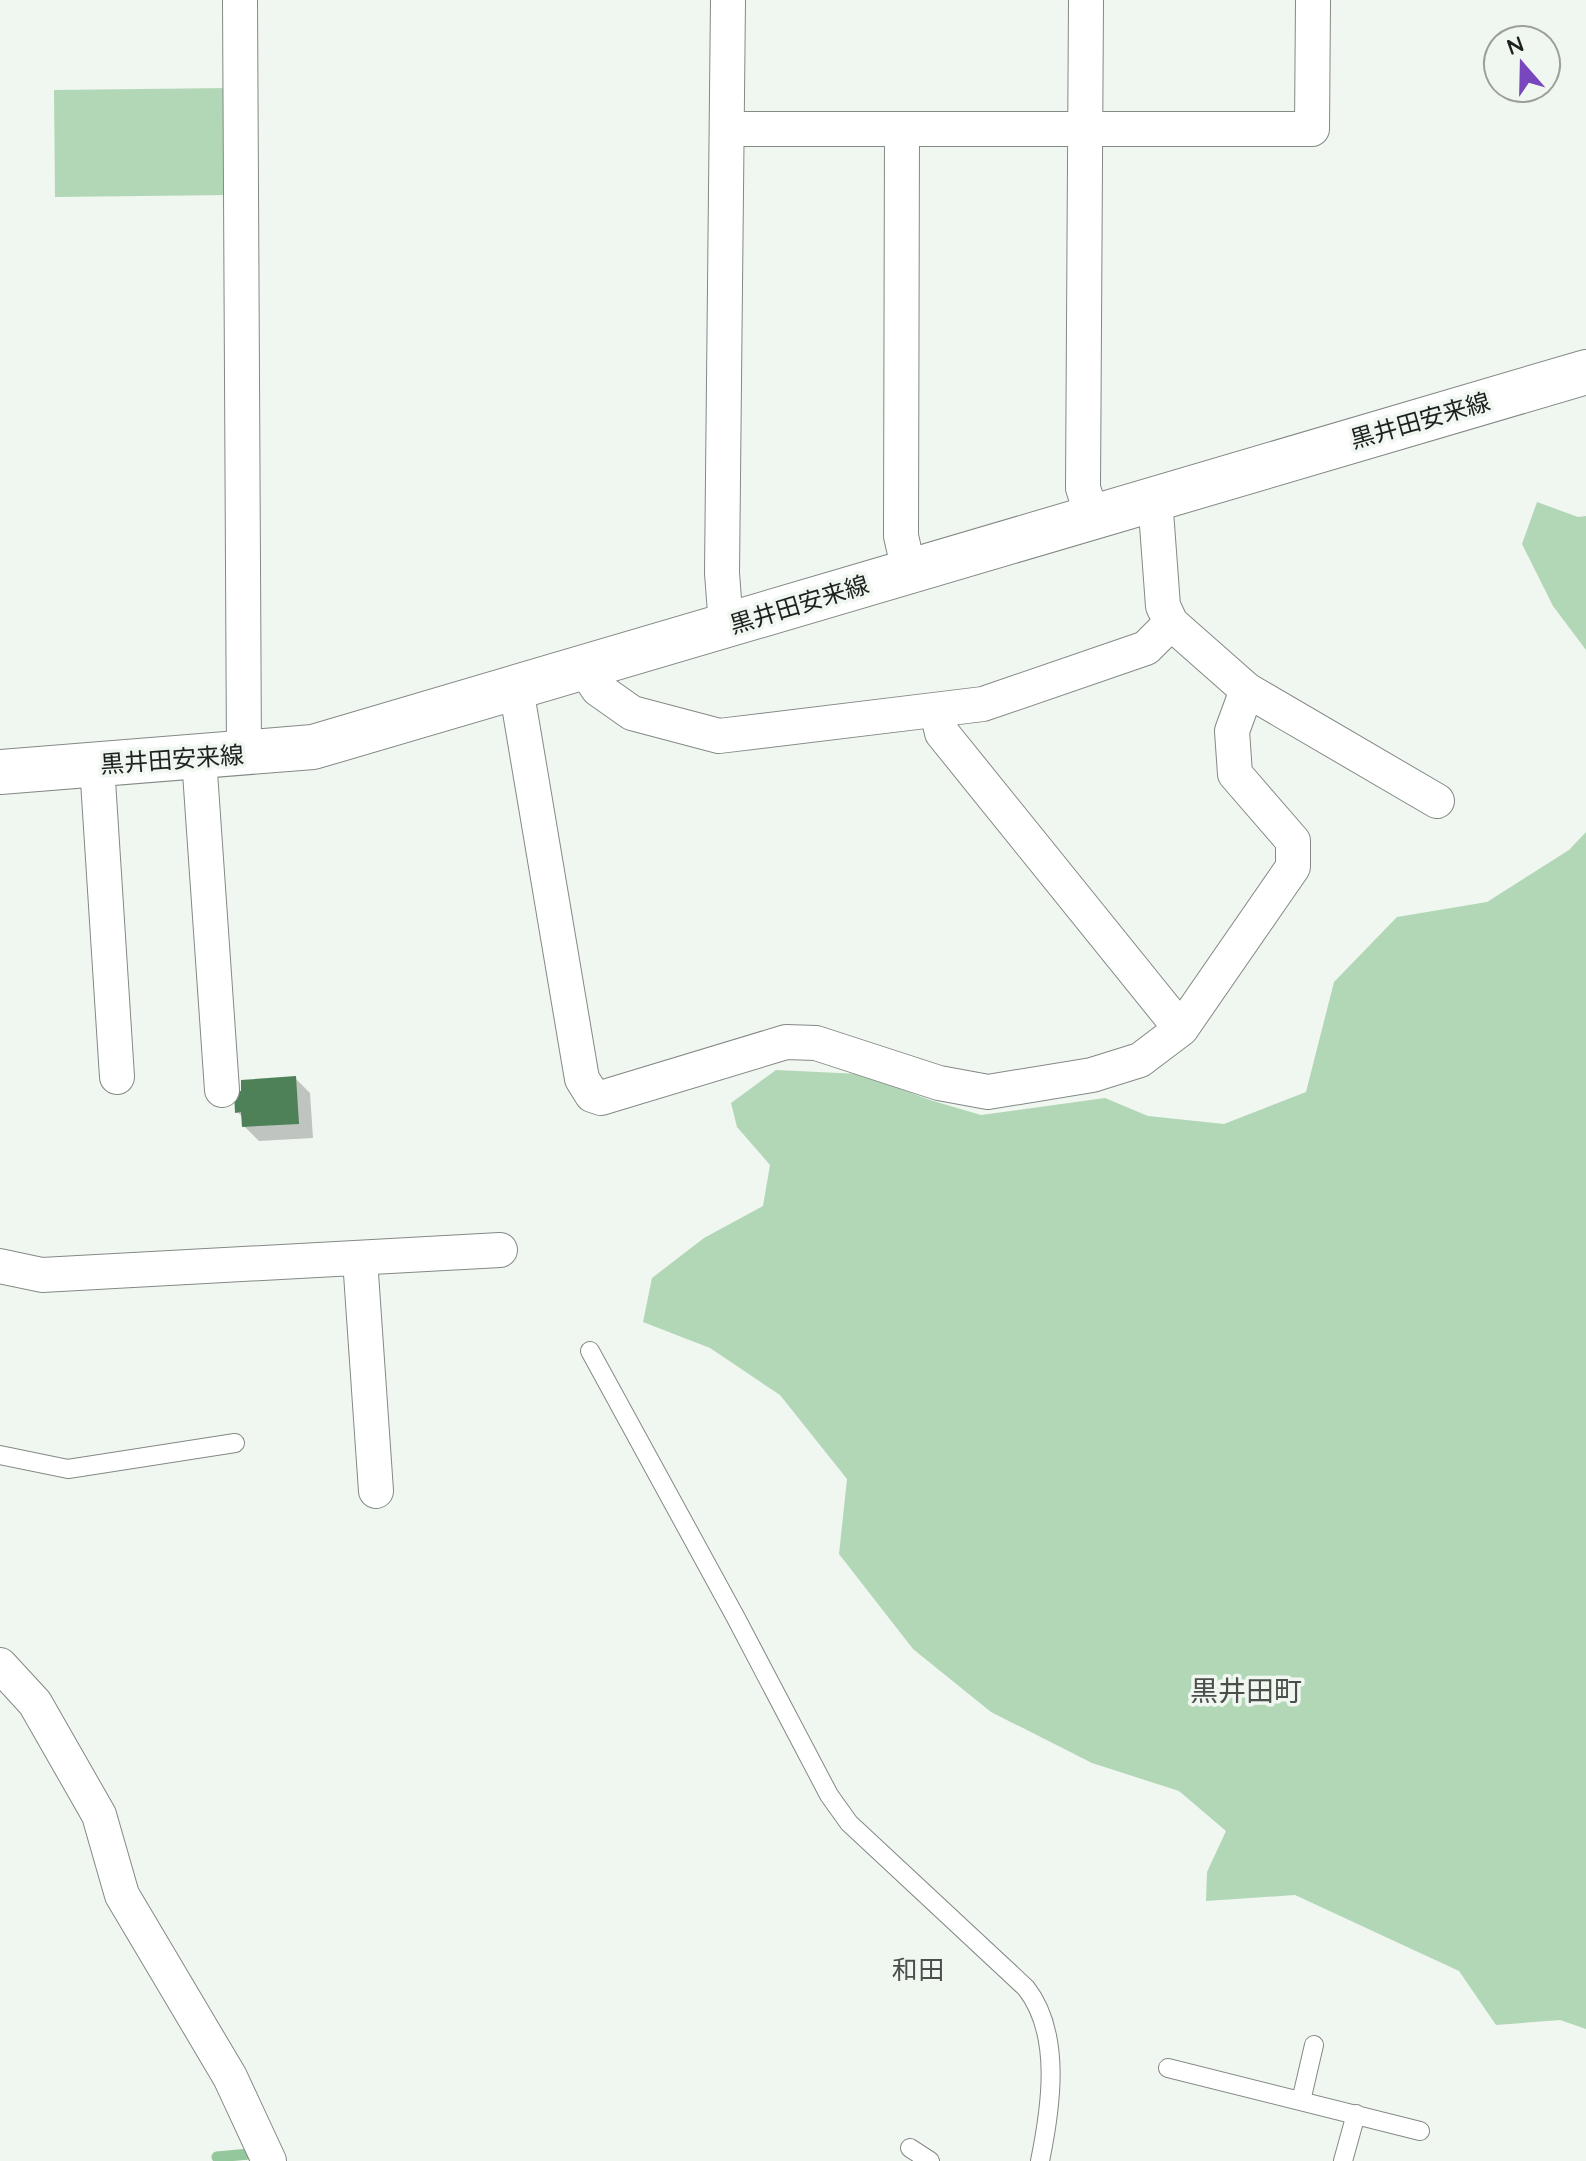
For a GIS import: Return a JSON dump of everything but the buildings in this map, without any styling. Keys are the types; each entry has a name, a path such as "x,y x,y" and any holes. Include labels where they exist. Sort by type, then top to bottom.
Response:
{"main road":[{"name":"黒井田安来線","path":"0,772 313,747 1586,372"}],"street":[{"path":"240,0 244,754"},
{"path":"726,626 722,573 728,0"},
{"path":"1086,0 1083,488 1092,516"},
{"path":"727,129 1312,129 1313,0"},
{"path":"902,130 901,536 909,571"},
{"path":"1155,498 1163,606 1171,623 1247,690 1437,801"},
{"path":"584,668 598,689 632,713 719,736 983,704 1146,648 1171,623"},
{"path":"516,688 582,1079 592,1095 612,1096 786,1042 816,1043 939,1083 988,1092 1092,1075 1140,1060 1181,1029 1293,867 1293,841 1235,774 1232,731 1247,690"},
{"path":"937,711 942,733 1181,1029"},
{"path":"199,758 222,1090"},
{"path":"97,765 117,1077"},
{"path":"0,1266 42,1275 500,1250"},
{"path":"360,1259 376,1491"},
{"path":"0,1665 35,1703 99,1815 122,1895 230,2077 271,2160"}],"lane":[{"path":"590,1351 829,1795 849,1823 1026,1988 1036,2001 1049,2040 1046,2132 1040,2161"},
{"path":"0,1455 68,1469 235,1443"},
{"path":"1301,2101 1314,2045"},
{"path":"1168,2068 1420,2131"},
{"path":"1343,2161 1356,2114"},
{"path":"910,2148 930,2161"}],"green space":[{"path":"228,88 230,195 55,197 54,90"},
{"path":"1537,502 1578,517 1586,516 1586,650 1553,606 1522,544"},
{"path":"1586,832 1586,2029 1560,2020 1496,2025 1459,1971 1295,1895 1206,1901 1207,1872 1226,1831 1179,1791 1092,1763 991,1712 913,1649 839,1554 847,1479 780,1395 710,1348 643,1322 652,1278 704,1238 763,1206 770,1165 737,1127 731,1103 776,1070 860,1074 981,1115 1105,1098 1148,1116 1224,1124 1306,1092 1334,982 1397,917 1487,902 1569,850"}],"waterway":[{"path":"217,2157 249,2154"}],"district":[{"name":"黒井田町","path":"1246,1690"},
{"name":"和田","path":"918,1969"}]}
